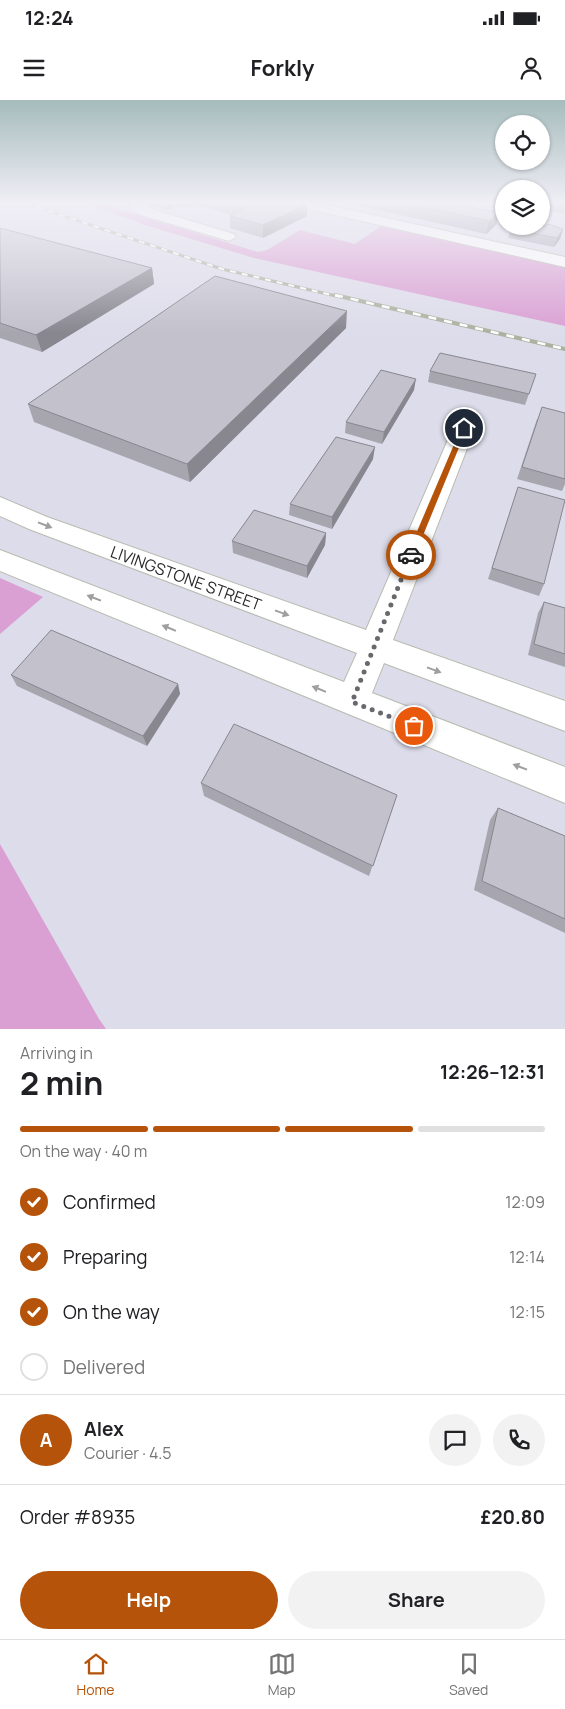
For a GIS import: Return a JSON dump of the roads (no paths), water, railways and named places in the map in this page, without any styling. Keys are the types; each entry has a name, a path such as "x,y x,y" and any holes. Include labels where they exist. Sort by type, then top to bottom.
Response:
{"street":[{"path":"495,246 565,262"},
{"path":"352,702 464,428"},
{"name":"LIVINGSTONE STREET","path":"0,506 38,523 565,716"},
{"path":"0,560 352,702 565,785"}],"railway":[{"path":"154,246 222,269 340,297"},
{"path":"335,295 565,349"}]}
